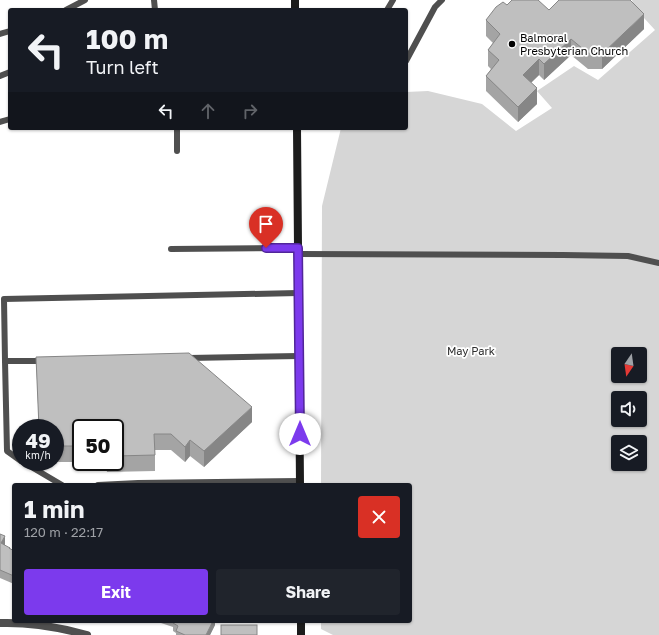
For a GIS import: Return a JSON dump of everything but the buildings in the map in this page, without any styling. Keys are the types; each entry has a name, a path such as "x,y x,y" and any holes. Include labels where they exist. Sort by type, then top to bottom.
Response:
{"main road":[{"path":"297,130 300,483"},
{"path":"301,623 301,635"}],"street":[{"path":"0,623 42,625 87,635"}],"lane":[{"path":"70,8 85,0"},
{"path":"408,57 435,7 442,0"},
{"path":"177,130 177,151"},
{"path":"171,249 628,256 659,263"},
{"path":"12,454 8,451 4,299 298,293"},
{"path":"185,359 299,356"},
{"path":"5,361 52,361"},
{"path":"39,471 59,483"},
{"path":"138,483 300,483"}],"green space":[{"name":"May Park","path":"632,0 659,0 659,635 333,635 321,629 321,623 412,623 412,483 321,483 322,206 341,130 408,130 408,92 428,91 482,104 516,131 552,108 537,91 574,66 598,80 655,30 634,7"}],"place":[{"name":"Balmoral Presbyterian Church","path":"512,44"}],"route":[{"path":"266,248 298,248 300,434"}]}
